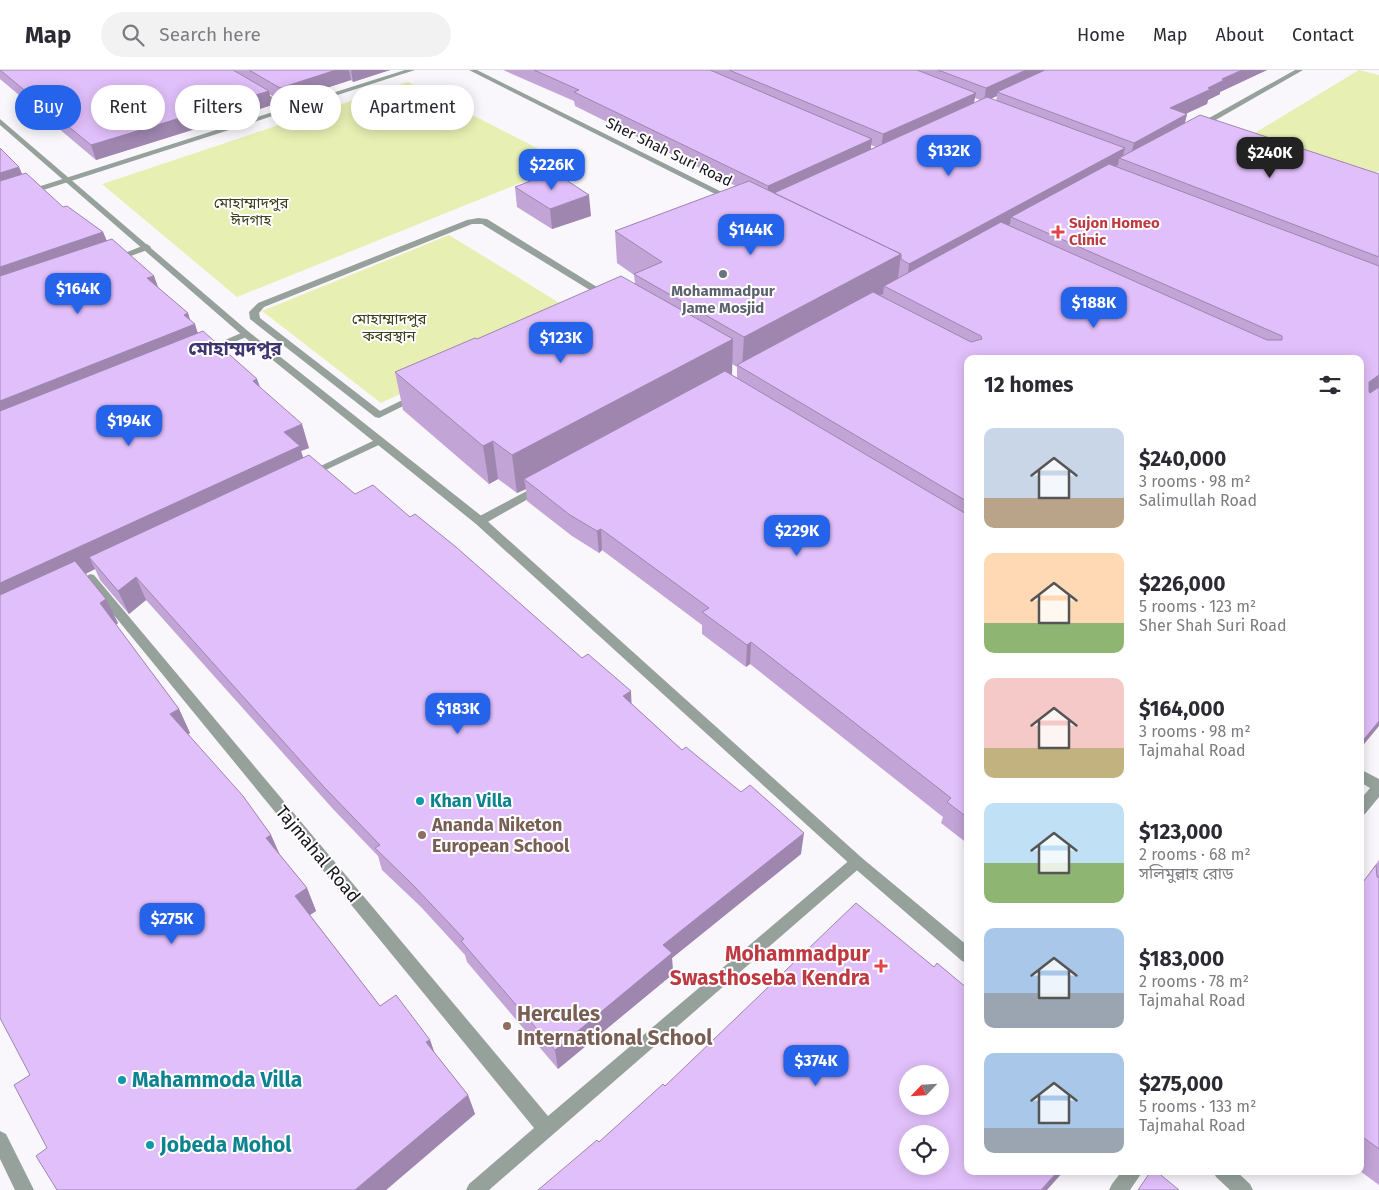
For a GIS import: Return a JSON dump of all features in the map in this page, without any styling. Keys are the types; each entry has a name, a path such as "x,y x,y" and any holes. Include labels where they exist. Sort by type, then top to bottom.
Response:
{"street":[{"path":"341,93 412,70"},
{"name":"Sher Shah Suri Road","path":"472,70 739,202"},
{"path":"1184,134 1206,126 1300,70"},
{"path":"0,202 270,116"},
{"path":"0,121 246,334 480,521 857,862 964,953"},
{"path":"478,221 484,221 617,302 379,415 256,319 254,312 261,306 470,222 478,221"},
{"path":"101,263 147,247"},
{"path":"192,356 246,334"},
{"path":"297,479 379,440"},
{"path":"480,521 550,482"},
{"name":"Tajmahal Road","path":"90,578 547,1129"},
{"path":"1364,778 1379,787 1364,805"},
{"path":"475,1190 857,862"},
{"path":"0,1140 25,1190"},
{"path":"1118,1190 1131,1175"},
{"path":"1227,1175 1244,1190"}],"green space":[{"path":"1359,70 1379,75 1379,171 1374,174 1253,134"},
{"name":"মোহাম্মাদপুর ঈদগাহ","path":"408,82 414,85 399,85"},
{"name":"মোহাম্মাদপুর ঈদগাহ","path":"351,101 351,130 474,130 474,116 568,164 237,297 102,184 270,128 270,130 341,130 341,104"},
{"name":"মোহাম্মাদপুর কবরস্থান","path":"449,235 574,312 381,403 262,311"}],"building":[{"path":"0,70 233,70 259,85 175,85 175,120 165,123 165,85 91,85 91,130 140,130 91,145 73,130 81,130 81,85 18,85"},
{"path":"249,70 336,70 289,85 275,85"},
{"path":"534,70 710,70 872,139 768,186 574,92 579,90"},
{"path":"729,70 917,70 976,93 883,134"},
{"path":"938,70 1026,70 986,88"},
{"path":"1045,70 1242,70 1208,88 1211,89 1170,108 1187,114 1134,143 997,92"},
{"path":"260,86 269,91 260,94"},
{"path":"987,97 1125,148 909,264 901,259 901,254 774,193"},
{"path":"1200,115 1379,174 1379,257 1119,158"},
{"path":"0,148 19,167 0,173"},
{"path":"1109,164 1379,266 1379,375 1369,382 1369,392 1379,387 1379,721 1364,739 1364,355 964,355 964,500 737,365 873,292 971,342 982,339 981,336 884,286 1001,222 1267,340 1282,340 1282,336 1011,217"},
{"path":"554,172 589,195 550,209 515,187"},
{"path":"26,173 63,207 67,206 103,232 0,267 0,181"},
{"path":"749,181 901,254 744,337 634,274 662,262 615,231"},
{"path":"112,239 154,276 147,278 188,313 184,315 195,324 0,401 0,276"},
{"path":"621,276 733,339 512,455 493,441 483,446 395,372 475,338 477,339"},
{"path":"203,331 257,379 253,381 302,424 284,432 300,446 0,583 0,411"},
{"path":"725,371 964,513 964,815 947,802 951,798 751,642 747,645 702,612 709,608 601,529 597,531 570,515 524,479"},
{"path":"309,455 355,494 373,485 410,517 415,514 456,547 582,658 588,654 631,691 623,696 682,750 686,747 741,792 750,785 804,833 663,945 672,953 555,1050 461,941 464,939 375,848 380,845 324,787 136,577 118,591 89,557"},
{"path":"75,561 106,599 100,603 179,709 170,714 243,796 271,835 266,838 307,888 295,896 380,1006 396,995 430,1040 426,1042 468,1095 355,1190 57,1190 36,1156 47,1148 14,1085 30,1075 0,1018 0,595"},
{"path":"1376,865 1377,877 1379,878 1379,1149 1364,1138 1364,881"},
{"path":"856,903 934,967 937,963 964,986 964,1175 1054,1175 1041,1190 538,1190 597,1140 599,1142 663,1084 665,1086"},
{"path":"1148,1175 1161,1175 1179,1190 1138,1190"}],"place":[{"name":"Sujon Homeo Clinic","path":"1058,232"},
{"name":"Mohammadpur Jame Mosjid","path":"723,274"},
{"name":"Khan Villa","path":"420,801"},
{"name":"Ananda Niketon European School","path":"422,835"},
{"name":"Mohammadpur Swasthoseba Kendra","path":"881,966"},
{"name":"Hercules International School","path":"507,1026"},
{"name":"Mahammoda Villa","path":"122,1080"},
{"name":"Jobeda Mohol","path":"150,1145"}],"district":[{"name":"মোহাম্মদপুর","path":"235,348"}]}
